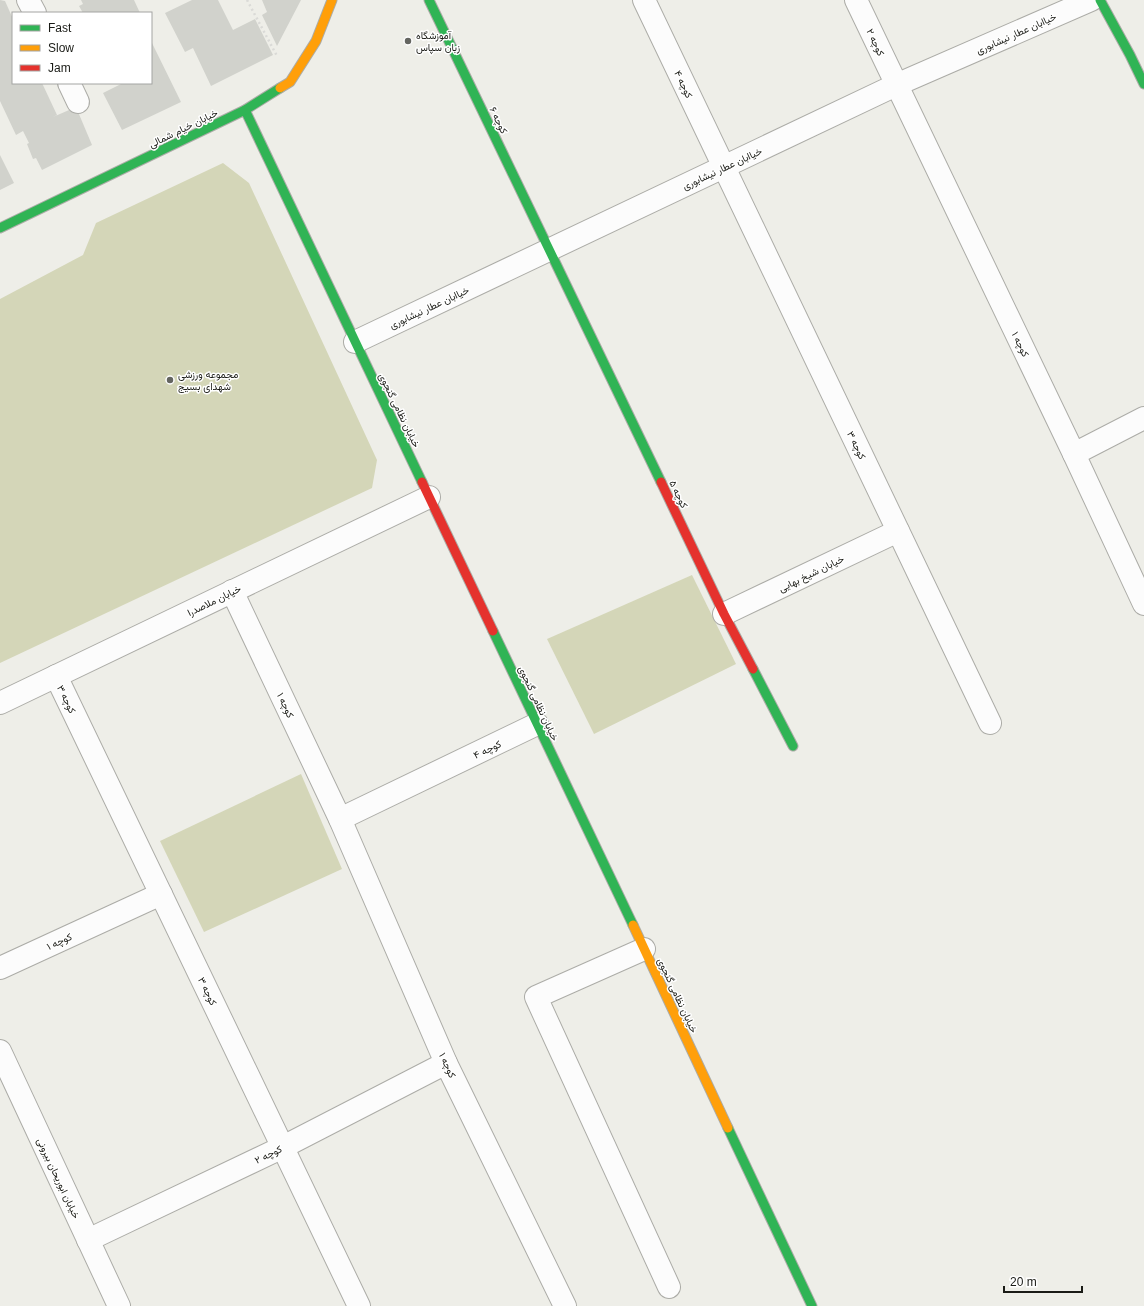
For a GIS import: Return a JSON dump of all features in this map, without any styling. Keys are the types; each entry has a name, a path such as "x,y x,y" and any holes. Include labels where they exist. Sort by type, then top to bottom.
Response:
{"street":[{"path":"28,0 34,12"},
{"name":"خیابان خیام شمالی","path":"0,228 245,110 290,82 316,41 332,0"},
{"name":"کوچه ۶","path":"429,0 549,250"},
{"name":"کوچه ۴","path":"644,0 724,167"},
{"name":"کوچه ۲","path":"856,0 896,85"},
{"name":"خیاابان عطار نیشابوری","path":"355,342 896,85 1091,0"},
{"path":"1100,0 1144,84"},
{"name":"کوچه ۱","path":"896,85 1074,454 1144,604"},
{"name":"خیابان نظامی گنجوی","path":"245,110 812,1306"},
{"name":"کوچه ۳","path":"724,167 990,723"},
{"name":"کوچه ۵","path":"549,250 724,614 794,746"},
{"path":"1074,454 1144,418"},
{"name":"خیابان ملاصدرا","path":"0,703 429,497"},
{"name":"خیابان شیخ بهایی","path":"724,614 898,531"},
{"name":"کوچه ۱","path":"232,591 340,819 446,1063 564,1306"},
{"name":"کوچه ۳","path":"56,676 359,1306"},
{"name":"کوچه ۴","path":"340,819 537,724"},
{"name":"کوچه ۱","path":"0,968 161,894"},
{"path":"644,949 536,997 669,1287"},
{"name":"خیابان ابوریحان بیرونی","path":"0,1051 119,1306"},
{"name":"کوچه ۲","path":"88,1240 282,1147 446,1063"}],"path":[{"path":"248,0 290,82"}],"green space":[{"name":"مجموعه ورزشی شهدای بسیج","path":"223,163 249,183 377,460 372,488 0,663 0,299 83,255 96,223"},
{"path":"692,575 736,664 594,734 547,639"},
{"path":"301,774 342,869 204,932 160,841"}],"building":[{"path":"0,0 5,1 12,17 12,84 42,84 57,115 53,117 76,107 92,145 42,170 36,158 33,159 27,144 29,143 23,131 16,135 0,101"},
{"path":"81,0 134,0 140,12 82,12 79,6 83,4"},
{"path":"192,0 218,0 233,30 255,19 273,55 211,86 193,48 185,52 165,13"},
{"path":"262,0 301,0 277,46 262,15 267,12"},
{"path":"152,43 181,102 122,130 103,93 121,84 152,84"},
{"path":"0,155 14,183 0,190"}],"traffic: fast":[{"path":"429,0 661,482"},
{"path":"1100,0 1144,84"},
{"path":"0,228 245,110 280,88"},
{"path":"245,110 422,482"},
{"path":"493,631 633,925"},
{"path":"753,669 793,746"},
{"path":"728,1128 812,1306"}],"traffic: slow":[{"path":"280,88 290,82 316,41 332,0"},
{"path":"633,925 728,1128"}],"traffic: jam":[{"path":"422,482 493,631"},
{"path":"661,482 724,614 753,669"}],"place":[{"name":"آموزشگاه زبان سپاس","path":"408,41"},
{"name":"مجموعه ورزشی شهدای بسیج","path":"170,380"}]}
